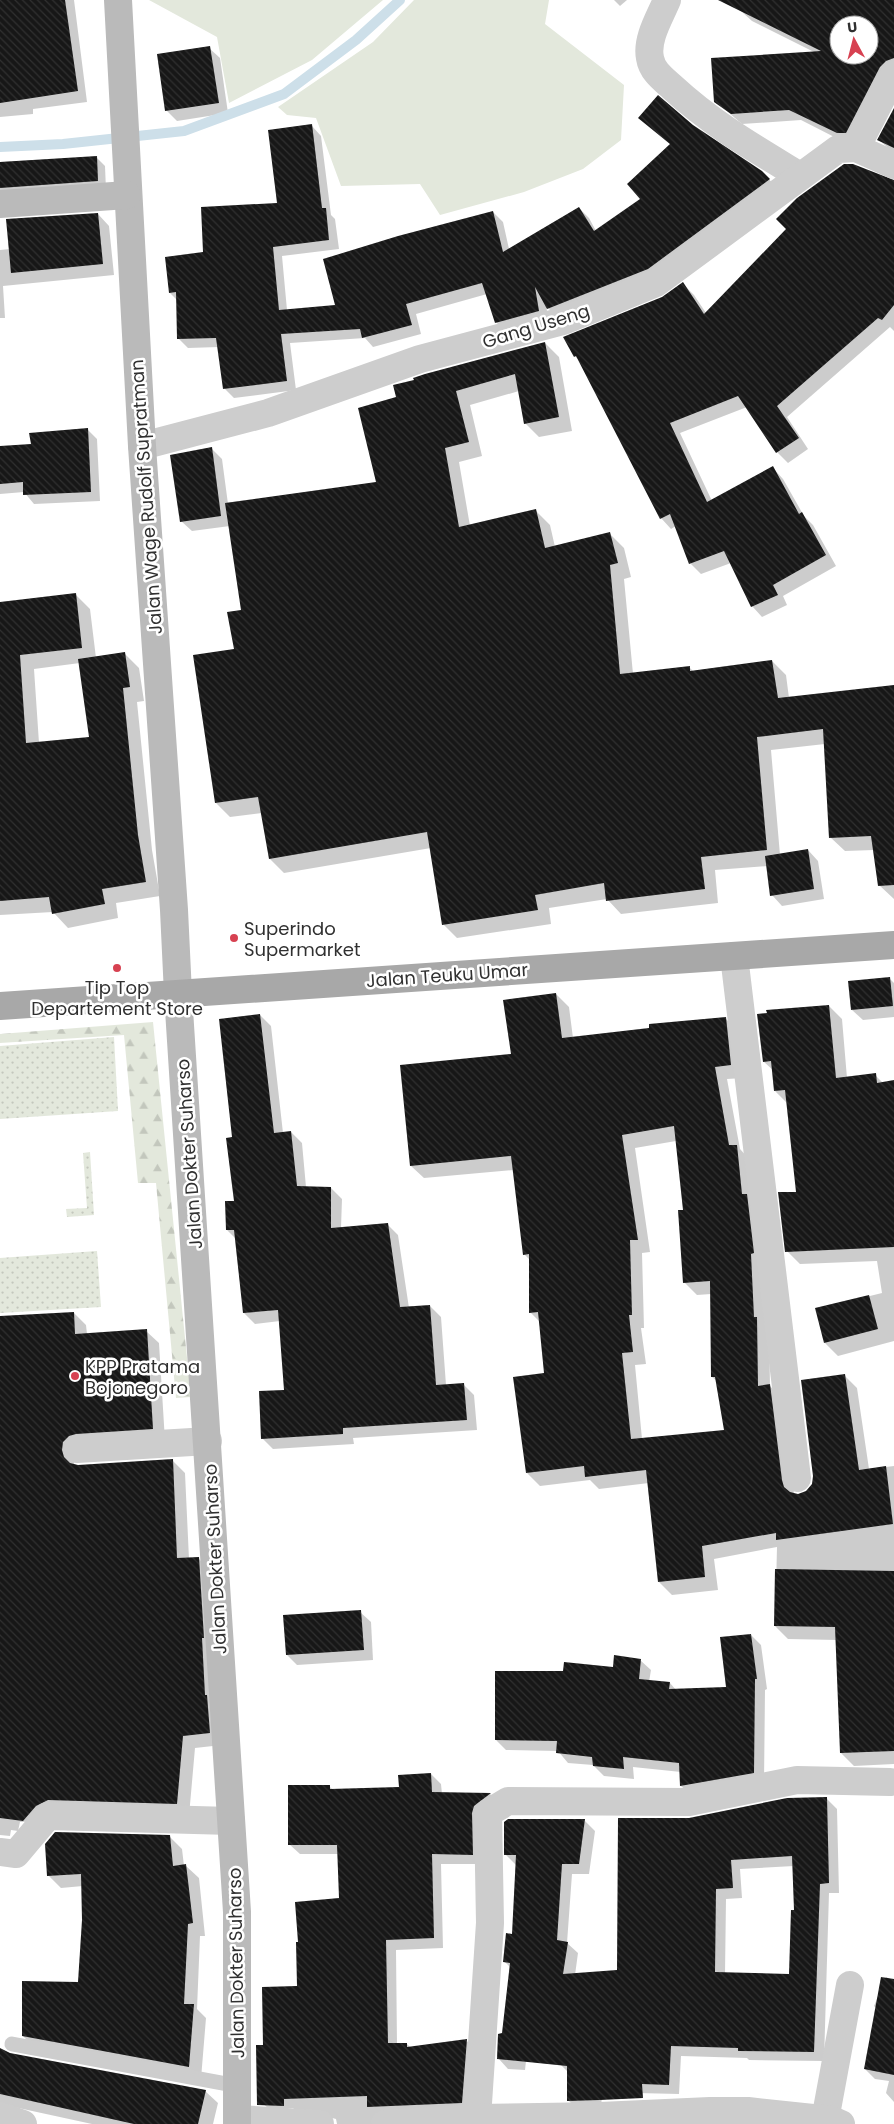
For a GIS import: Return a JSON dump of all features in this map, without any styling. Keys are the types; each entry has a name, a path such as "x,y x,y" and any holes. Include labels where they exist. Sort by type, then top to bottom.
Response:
{"main road":[{"name":"Jalan Wage Rudolf Supratman","path":"118,0 125,158 142,446 174,910 178,994"},
{"path":"0,204 127,195"},
{"name":"Jalan Teuku Umar","path":"0,1006 894,945"},
{"name":"Jalan Dokter Suharso","path":"178,994 237,1912 238,2121"}],"street":[{"path":"667,0 650,42 650,58 656,72 698,111 716,124 800,176"},
{"path":"894,74 856,148 894,165"},
{"name":"Gang Useng","path":"142,446 268,413 420,359 564,321 656,283 838,149 856,148"},
{"path":"734,956 797,1478"},
{"path":"77,1449 208,1441"},
{"path":"476,2118 490,1923 488,1813 508,1802 689,1802 797,1780 890,1782"},
{"path":"0,1852 16,1854 48,1816 231,1821"},
{"path":"385,2124 476,2118 599,2120 709,2117 748,2111 833,2122 850,1985"},
{"path":"0,2116 23,2124"},
{"path":"238,2121 320,2124"}],"lane":[{"path":"12,2044 238,2086"}],"green space":[{"path":"149,0 383,0 312,60 229,103 217,37"},
{"path":"414,0 549,0 545,24 624,85 621,140 583,169 524,192 440,215 420,184 341,186 316,118 287,115 278,107 373,42"},
{"path":"153,1022 191,1397 176,1398 156,1183 138,1183 124,1035 0,1043 0,1034"},
{"path":"114,1037 118,1111 0,1119 0,1046"},
{"path":"90,1152 94,1215 67,1217 66,1209 87,1208 83,1153"},
{"path":"97,1251 101,1307 0,1313 0,1258"}],"building":[{"path":"0,0 65,0 78,91 0,103"},
{"path":"718,0 894,0 894,58 886,61 880,67 846,133 837,133 789,110 731,114 714,102 711,58 821,51"},
{"path":"210,46 219,103 165,111 157,54"},
{"path":"658,95 693,125 762,171 770,179 648,269 547,309 535,287 539,311 495,323 482,283 406,304 412,325 362,338 360,329 281,334 287,381 223,389 216,338 177,339 176,292 169,293 165,257 203,252 201,207 277,203 268,130 312,124 322,208 326,208 329,240 273,247 279,310 335,305 323,259 398,236 493,211 503,252 579,207 594,231 640,199 627,184 670,144 638,118"},
{"path":"894,108 894,148 877,140"},
{"path":"97,156 98,181 0,188 0,162"},
{"path":"844,164 853,164 894,180 894,305 882,320 878,318 777,406 799,438 776,453 738,396 670,423 707,502 773,466 799,514 802,512 826,555 773,585 778,595 751,607 724,551 689,564 670,514 660,519 576,356 574,357 563,337 662,297 683,282 704,314 786,229 776,219 797,198"},
{"path":"98,213 103,264 11,273 6,219"},
{"path":"545,342 559,417 524,424 515,374 456,391 469,442 445,448 459,527 536,509 545,548 610,532 618,563 610,565 620,674 690,666 690,671 772,660 778,698 894,685 894,885 878,886 871,836 829,838 823,729 757,737 767,850 701,857 705,889 606,901 604,883 535,895 538,910 442,925 427,832 269,859 258,797 215,803 193,655 234,649 227,612 241,610 225,503 376,482 358,408 396,397 393,385 414,380 413,378 425,374"},
{"path":"88,428 91,492 23,495 23,482 0,484 0,446 31,444 29,433"},
{"path":"212,447 221,516 180,522 170,455"},
{"path":"76,593 82,648 20,655 26,743 89,737 78,659 125,652 130,687 123,688 138,835 146,882 102,889 105,904 52,914 49,897 0,901 0,602"},
{"path":"808,849 814,889 770,896 765,856"},
{"path":"890,977 893,1006 851,1010 848,981"},
{"path":"556,993 562,1038 649,1028 649,1024 726,1017 731,1065 715,1067 729,1145 737,1145 742,1194 747,1194 754,1253 751,1254 754,1317 757,1317 758,1386 770,1384 784,1487 790,1492 798,1494 806,1491 812,1484 813,1476 801,1380 845,1374 859,1470 886,1466 893,1524 776,1540 776,1533 702,1546 705,1577 658,1582 646,1470 585,1477 584,1466 526,1473 513,1377 544,1373 538,1312 529,1313 529,1254 523,1255 511,1156 410,1166 400,1065 511,1054 503,1000","holes":["674,1126 683,1210 678,1210 683,1283 710,1281 711,1377 715,1377 724,1430 631,1439 622,1353 633,1352 629,1315 632,1315 630,1240 638,1240 622,1135"]},
{"path":"829,1005 836,1078 876,1073 877,1083 894,1080 894,1247 785,1252 778,1192 796,1192 785,1090 774,1091 771,1061 763,1062 757,1014 767,1013 766,1010"},
{"path":"260,1014 274,1133 291,1131 297,1186 331,1187 331,1228 388,1223 400,1307 430,1305 436,1385 464,1383 467,1420 343,1428 343,1434 261,1439 259,1391 284,1390 278,1310 243,1313 234,1230 226,1230 225,1201 234,1201 226,1138 232,1137 219,1019"},
{"path":"869,1295 878,1329 824,1343 815,1308"},
{"path":"74,1312 75,1334 147,1329 153,1429 76,1434 69,1436 63,1442 62,1450 64,1457 70,1463 78,1465 173,1459 177,1558 199,1557 205,1695 207,1695 210,1733 183,1736 177,1804 48,1800 36,1806 23,1821 0,1818 0,1316"},
{"path":"775,1569 894,1571 894,1751 840,1753 835,1627 774,1626"},
{"path":"361,1610 364,1650 286,1655 283,1615"},
{"path":"751,1634 757,1679 755,1679 754,1773 680,1786 679,1763 623,1757 624,1769 593,1766 592,1757 556,1753 557,1741 495,1740 495,1671 563,1671 564,1662 613,1667 614,1655 641,1659 639,1679 670,1682 669,1689 726,1687 720,1637"},
{"path":"431,1773 432,1792 491,1793 474,1806 472,1813 473,1855 432,1854 434,1938 386,1940 388,2043 407,2043 407,2047 467,2039 462,2103 367,2107 367,2096 284,2099 284,2106 257,2105 256,2045 263,2045 262,1987 297,1986 296,1942 298,1942 295,1902 339,1898 337,1845 288,1845 288,1785 330,1785 330,1789 399,1787 398,1775"},
{"path":"827,1797 829,1883 820,1884 814,2052 738,2051 738,2048 671,2046 669,2085 642,2084 643,2098 567,2101 567,2066 497,2059 498,2034 502,2033 510,1963 503,1962 506,1933 512,1934 516,1855 504,1855 504,1822 508,1819 585,1819 579,1864 562,1864 557,1940 568,1942 563,1974 617,1970 618,1818 689,1818 787,1798","holes":["792,1856 794,1910 791,1910 789,1974 715,1972 716,1889 733,1888 731,1860"]},
{"path":"55,1832 170,1835 173,1866 186,1864 193,1923 188,1924 184,2004 194,2004 189,2067 22,2036 22,1981 78,1982 82,1920 81,1874 47,1876 45,1844"},
{"path":"881,1977 894,1979 894,2075 864,2069"},
{"path":"0,2048 10,2053 206,2090 198,2124 134,2124 0,2094"}],"waterway":[{"path":"0,147 63,144 184,131 284,94 356,40 400,0"}],"place":[{"name":"Superindo Supermarket","path":"234,938"},
{"name":"Tip Top Departement Store","path":"117,968"},
{"name":"KPP Pratama Bojonegoro","path":"75,1376"}]}
